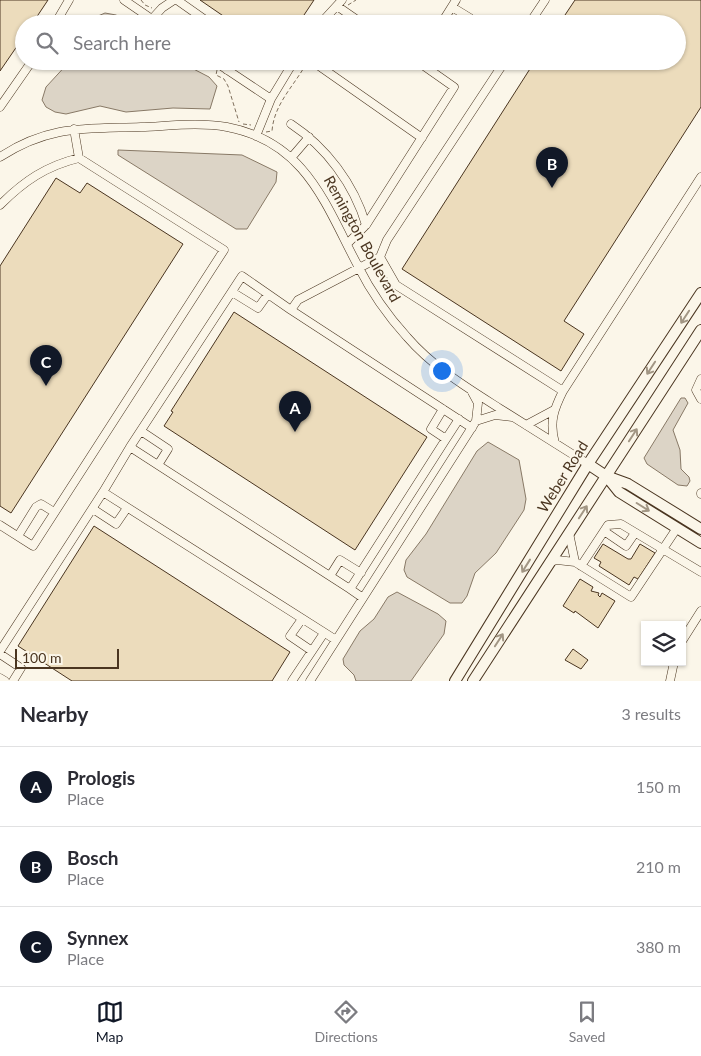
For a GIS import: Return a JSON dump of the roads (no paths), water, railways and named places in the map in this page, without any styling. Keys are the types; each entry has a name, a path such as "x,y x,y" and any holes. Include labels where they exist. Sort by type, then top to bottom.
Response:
{"main road":[{"name":"Weber Road","path":"455,681 588,464 701,292"},
{"path":"473,681 701,330"},
{"name":"Remington Boulevard","path":"588,464 606,476"},
{"path":"606,476 619,492 701,543"},
{"path":"606,476 625,483 701,529"}],"street":[{"path":"60,15 69,0"},
{"path":"156,15 162,8 175,0 198,15"},
{"path":"535,15 545,0"},
{"path":"128,1 147,15"},
{"path":"329,15 340,3 353,15"},
{"path":"447,15 454,3 467,15"},
{"path":"0,107 26,70"},
{"path":"227,70 272,99"},
{"path":"256,136 272,99 289,70"},
{"path":"325,70 422,138"},
{"path":"347,244 366,225 454,87 430,70"},
{"path":"291,310 298,300 380,257 387,240 499,70"},
{"path":"291,124 309,137 337,167 362,212 366,225"},
{"name":"Remington Boulevard","path":"0,157 17,146 43,135 74,129 201,126 227,127 256,136 291,158 306,172 320,190 373,294 408,338 450,376 588,464"},
{"path":"74,129 79,158"},
{"path":"291,158 309,137"},
{"path":"0,205 20,184 38,172 59,163 79,158 224,250 33,546 0,525"},
{"path":"554,443 551,430 554,410 563,390 701,177"},
{"path":"380,257 396,285 563,390"},
{"path":"13,681 22,668 0,653 93,509 130,447 242,276 459,419 474,424 495,415 514,417"},
{"path":"232,292 258,308 268,294"},
{"path":"701,379 696,390 701,399"},
{"path":"310,681 474,424 478,403 472,390"},
{"path":"443,409 431,428 446,439"},
{"path":"526,425 554,410"},
{"path":"350,589 459,419"},
{"path":"141,431 168,449 158,465"},
{"path":"130,447 363,598"},
{"path":"103,492 336,640"},
{"path":"18,536 36,508 41,504 54,512"},
{"path":"93,509 116,524 127,508"},
{"path":"578,564 608,525 620,524 701,572"},
{"path":"550,562 556,560 578,564 632,597 677,528"},
{"path":"604,531 626,546 635,533"},
{"path":"569,533 569,541 578,564"},
{"path":"330,576 340,560 361,573"},
{"path":"686,635 701,611"},
{"path":"302,619 290,636 312,651"},
{"path":"292,681 324,633"},
{"path":"670,681 673,666"},
{"path":"0,678 5,681"}],"place":[{"name":"Bosch","path":"552,188"},
{"name":"Synnex","path":"46,386"},
{"name":"Prologis","path":"295,432"}]}
